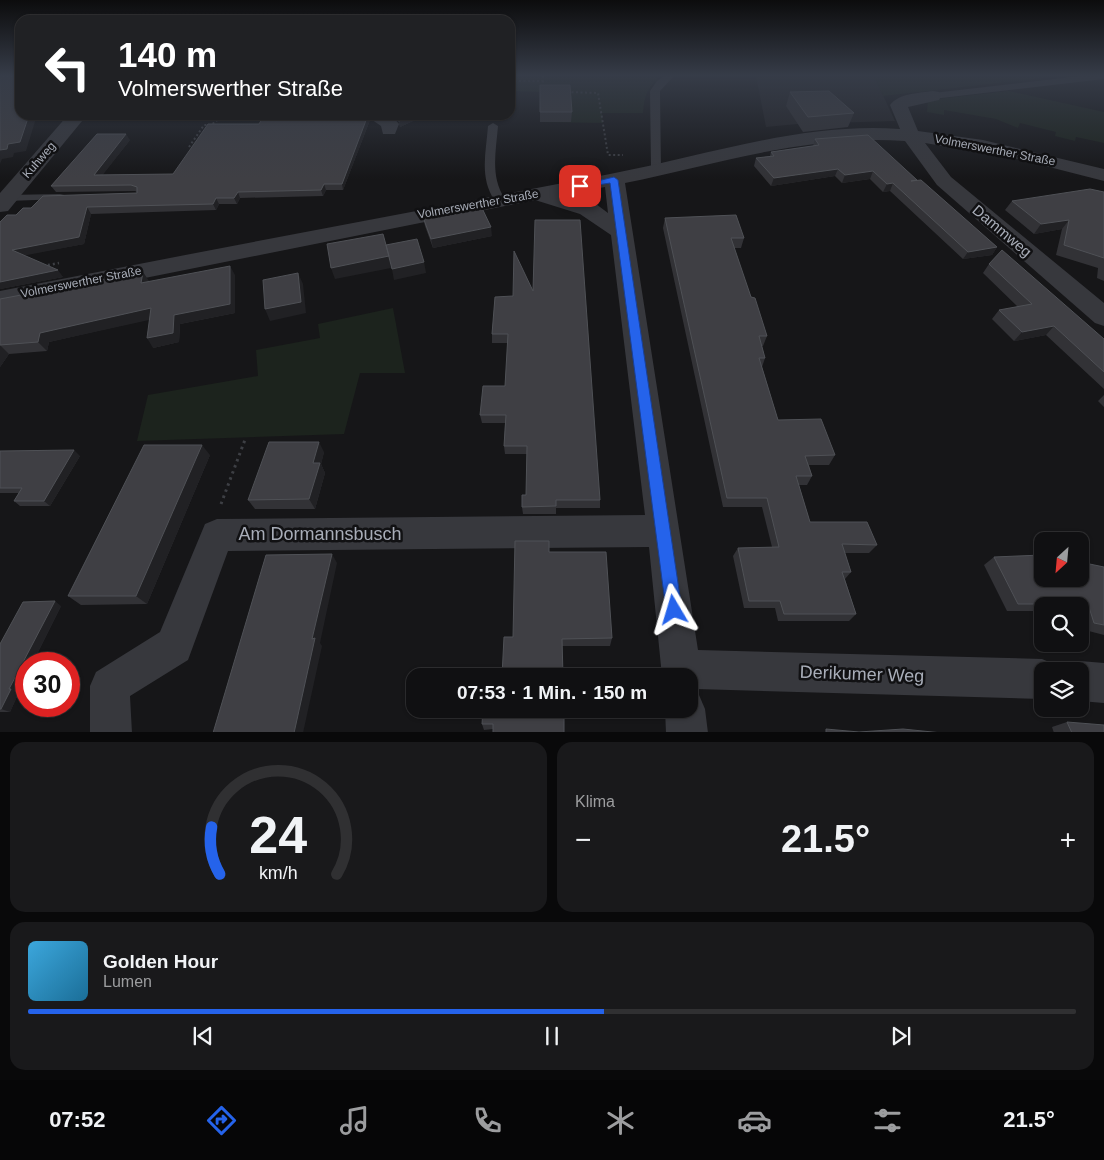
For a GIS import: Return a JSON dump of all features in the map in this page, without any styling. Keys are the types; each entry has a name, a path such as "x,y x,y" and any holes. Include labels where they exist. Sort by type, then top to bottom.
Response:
{"street":[{"name":"Dammweg","path":"901,110 911,135 923,155 944,180 1104,317"},
{"name":"Kuhweg","path":"3,202 74,120"},
{"path":"383,120 390,124 389,130"},
{"name":"Volmerswerther Straße","path":"0,299 500,199 614,180 655,162 816,136 860,134 911,135 971,143 1104,175"},
{"path":"614,180 664,531 680,668"},
{"path":"529,194 576,204 598,214 620,231"},
{"name":"Am Dormannsbusch","path":"110,732 110,686 174,646 217,535 664,531"},
{"name":"Derikumer Weg","path":"698,673 1034,679"},
{"path":"1089,681 1104,683"},
{"path":"686,718 688,732"}],"lane":[{"path":"655,110 655,162"},
{"path":"493,126 490,182 492,191 500,199"},
{"path":"3,202 76,197"}],"path":[{"path":"601,110 608,155 655,162"},
{"path":"189,147 204,125 212,125 218,120"},
{"path":"217,535 218,512 246,437"}],"shaded area":[{"path":"541,110 643,110 643,113 602,113 603,123 541,122"},
{"path":"763,110 890,110 895,121 798,124 766,127"},
{"path":"927,110 944,110 944,115 927,112"},
{"path":"945,110 1096,110 1104,112 1104,143 1076,137 1075,141 1055,136 1056,132 1020,123 1018,128 996,119"},
{"path":"393,308 405,373 360,373 344,434 137,441 148,395 258,376 256,350 320,338 318,324"}],"building":[{"path":"0,110 15,110 15,120 27,120 20,142 8,144 7,149 0,150"},
{"path":"540,110 572,110 572,112 540,112"},
{"path":"803,110 851,110 854,113 808,117"},
{"path":"261,120 366,120 342,184 324,184 321,190 238,192 234,198 216,198 213,204 87,207 79,237 12,250 58,270 0,282 0,222 7,215 16,215 23,208 31,208 43,196 137,193 137,187 131,185 51,186 97,134 126,134 94,175 173,174 208,124 259,124"},
{"path":"868,135 917,180 911,181 921,180 997,247 968,252 893,183 887,184 873,171 845,175 838,169 774,178 756,158 774,156 771,152 819,145 815,139"},
{"path":"1090,189 1104,192 1104,258 1064,245 1069,220 1041,224 1012,201"},
{"path":"481,206 491,227 431,239 423,217"},
{"path":"736,215 744,238 731,238 751,297 755,298 767,336 759,336 765,358 759,358 778,420 821,419 835,455 805,456 812,476 796,476 810,522 867,522 877,545 842,544 851,572 842,572 856,614 784,614 780,601 749,601 738,548 779,547 767,498 727,498 665,218"},
{"path":"535,220 580,220 600,500 556,500 556,506 522,507 522,495 526,495 527,446 504,446 506,415 480,415 483,386 505,386 508,334 492,334 495,297 513,296 514,251 533,291"},
{"path":"383,234 389,256 331,268 327,244"},
{"path":"417,239 424,262 392,269 386,245"},
{"path":"1002,250 1104,339 1104,372 1054,326 1022,332 999,310 1032,304 989,264"},
{"path":"230,266 230,304 174,315 173,333 147,338 151,308 40,333 38,342 0,345 0,299 143,272 141,283"},
{"path":"298,273 301,302 265,309 263,280"},
{"path":"269,442 319,442 313,463 320,463 309,499 248,500"},
{"path":"144,445 202,445 136,596 68,596"},
{"path":"74,450 44,501 14,501 22,488 0,488 0,451"},
{"path":"515,541 549,541 549,552 606,552 612,638 562,639 563,668 502,668 504,637 513,637"},
{"path":"332,554 312,639 315,638 294,732 213,732 266,555"},
{"path":"1034,555 1034,588 1089,588 1089,564 1104,567 1104,625 1094,623 1089,607 1089,597 1034,597 1034,604 1018,604 994,557"},
{"path":"55,601 28,652 15,652 15,678 0,709 0,644 23,602"},
{"path":"482,718 564,718 564,732 493,732 493,724 482,724"},
{"path":"1067,722 1104,725 1104,732 1072,732"},
{"path":"826,729 859,732 826,732"},
{"path":"903,729 932,732 859,732"}],"route":[{"path":"580,186 614,180 674,610"}]}
